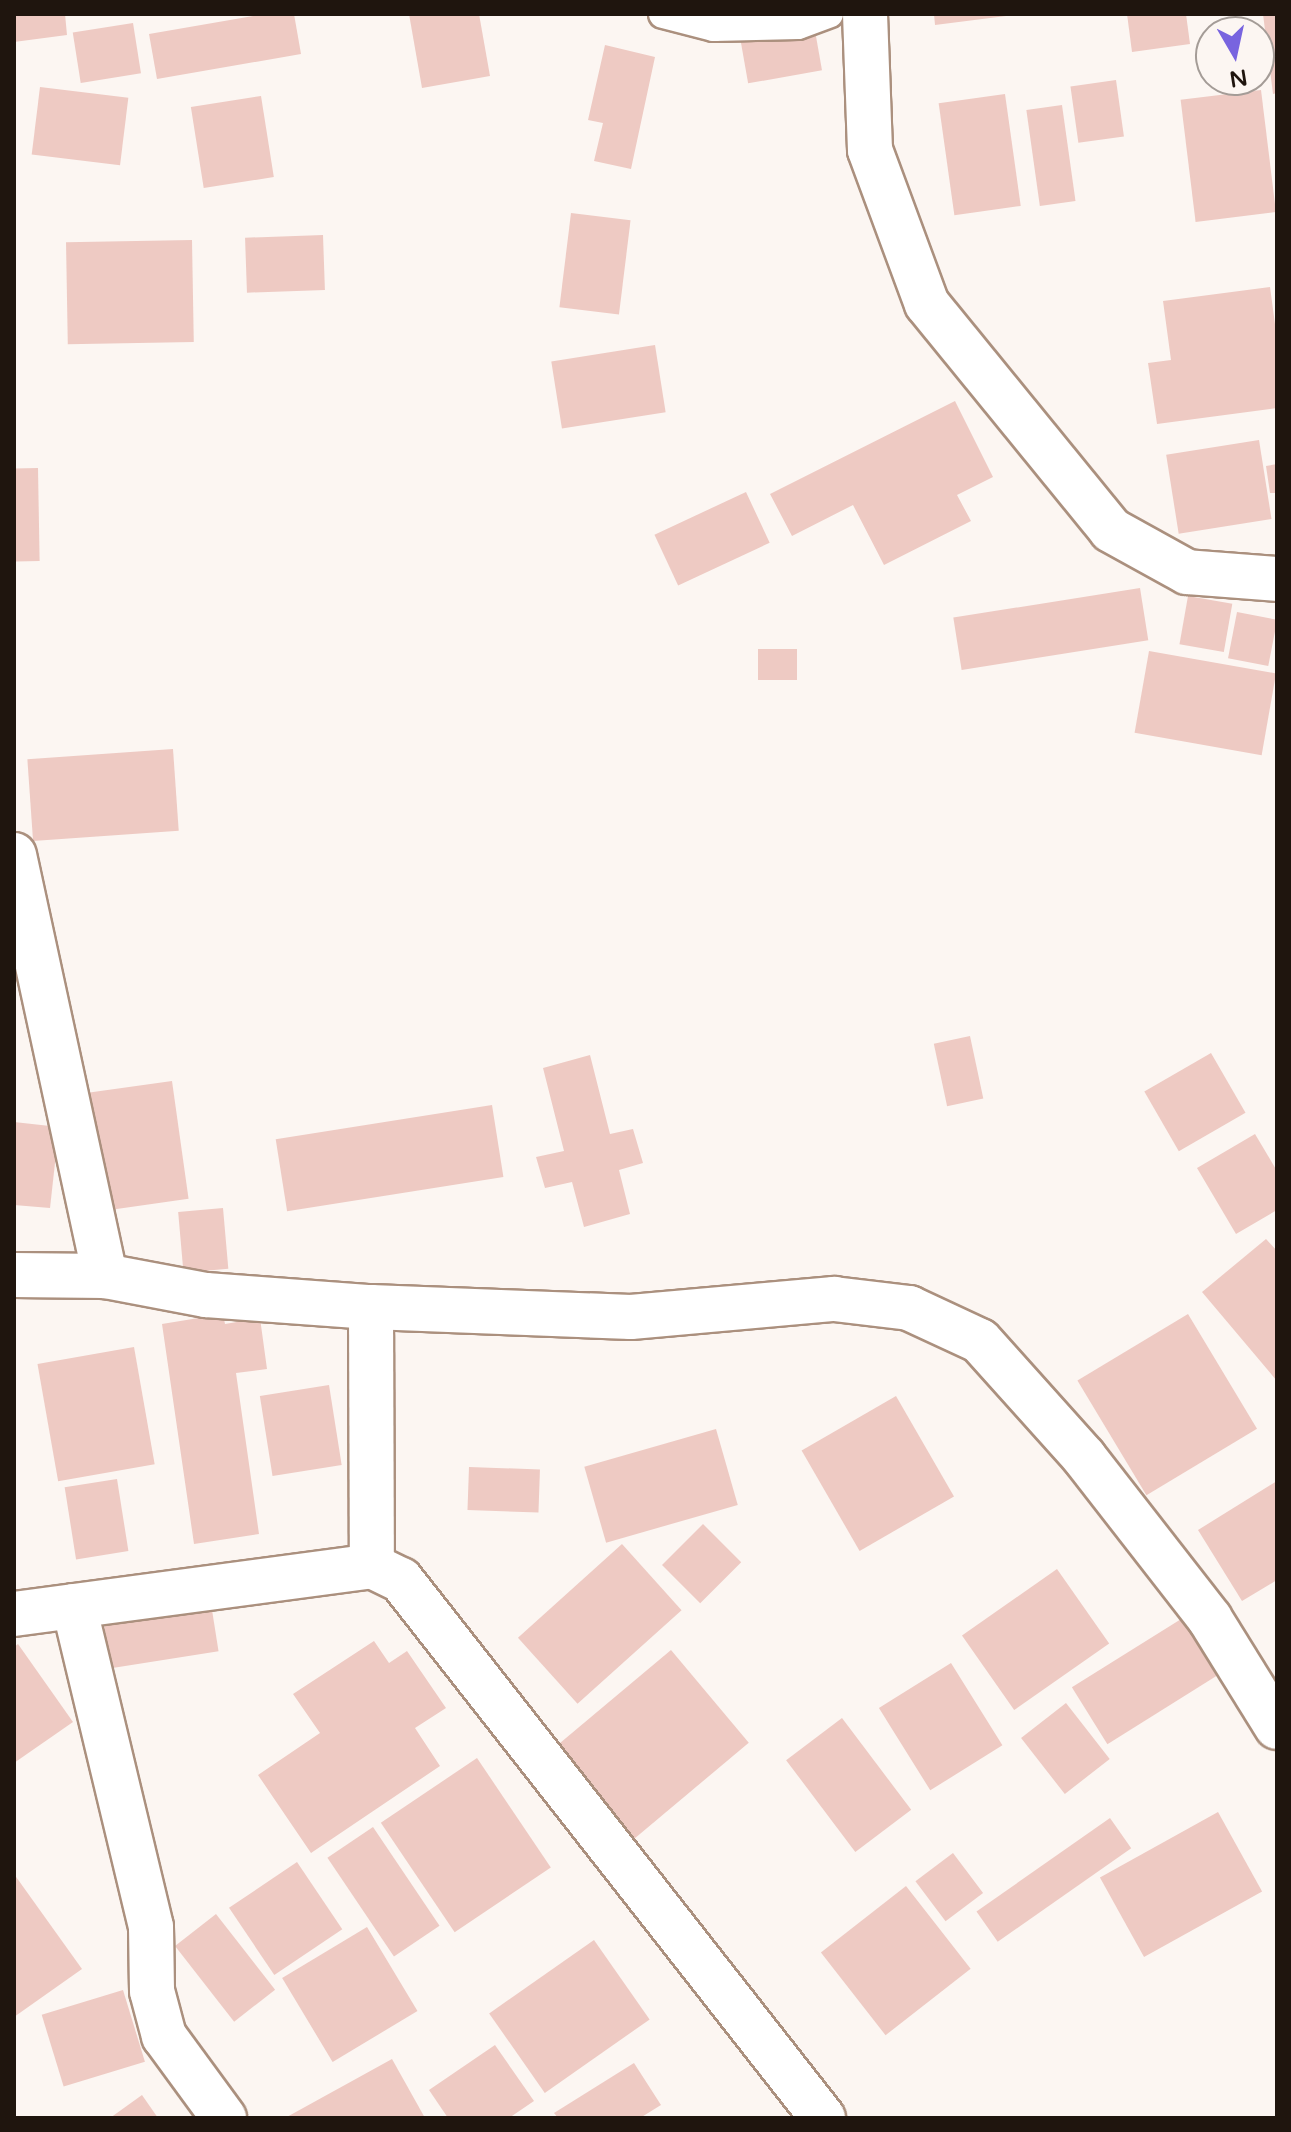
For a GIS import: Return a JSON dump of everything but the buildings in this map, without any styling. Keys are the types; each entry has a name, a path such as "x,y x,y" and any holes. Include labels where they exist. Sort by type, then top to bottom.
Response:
{"street":[{"path":"865,14 870,150 927,304 1111,530 1187,572 1277,579"},
{"path":"14,855 105,1276"},
{"path":"14,1275 105,1276 206,1295 371,1307 631,1317 834,1299 909,1308 945,1321 980,1341 1084,1457 1210,1619 1277,1727"},
{"path":"371,1307 372,1566"},
{"path":"14,1614 372,1566 401,1580 823,2118"},
{"path":"74,1606 142,1884 151,1927 152,1991 164,2036 224,2118"}],"lane":[{"path":"663,14 714,27 798,25 829,14"}]}
